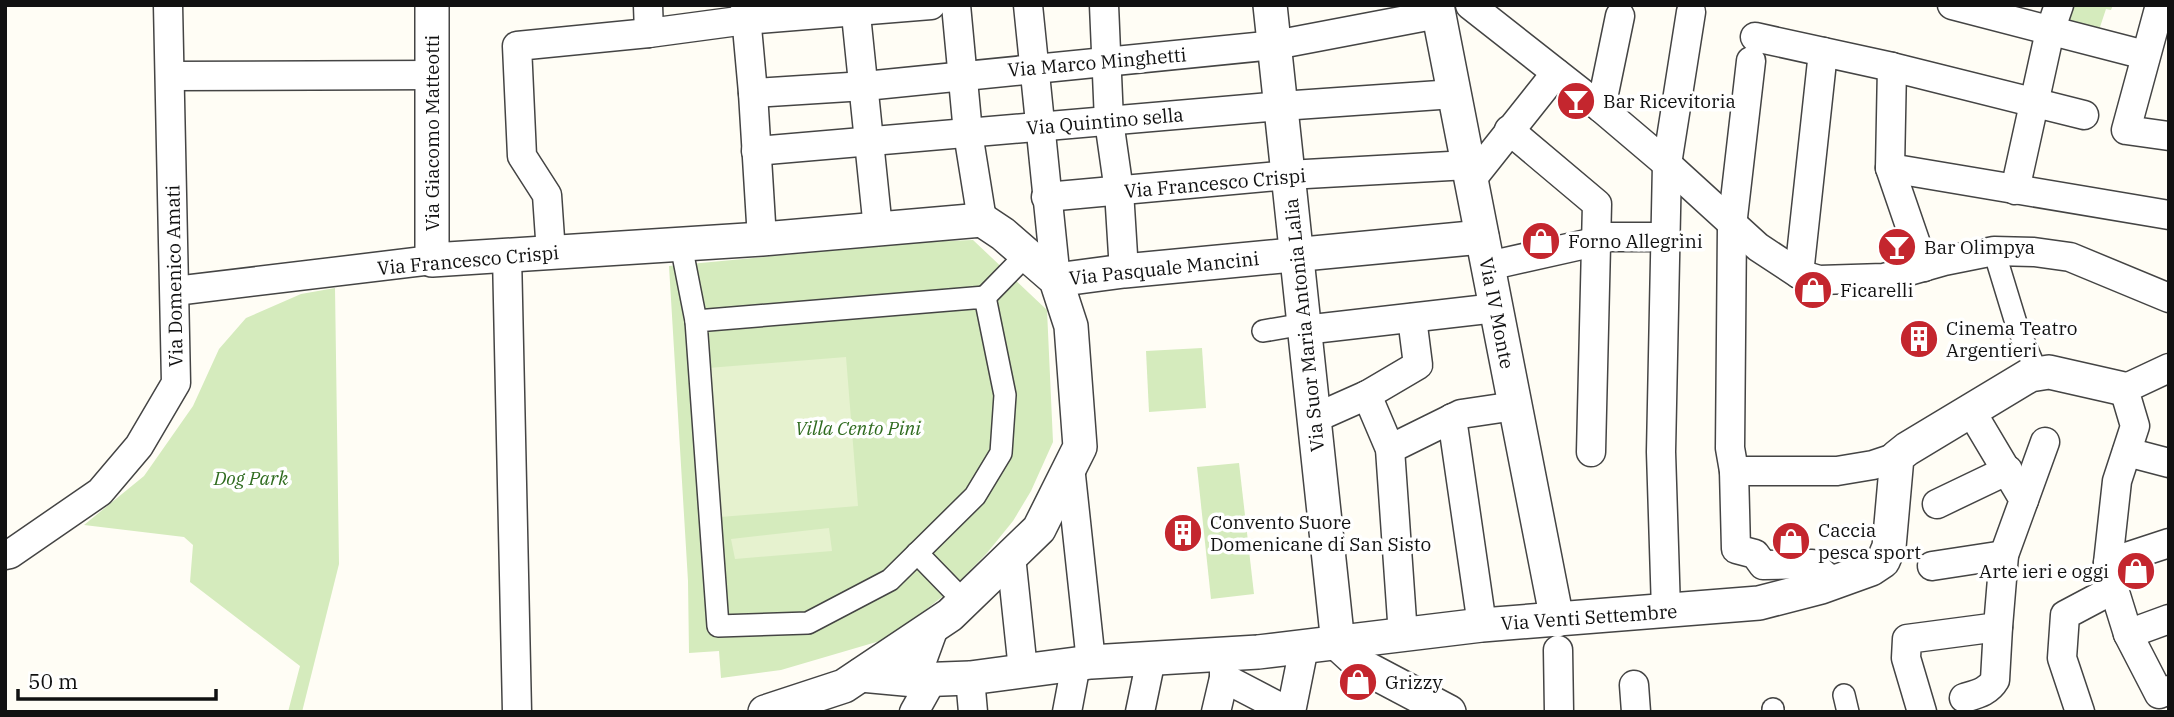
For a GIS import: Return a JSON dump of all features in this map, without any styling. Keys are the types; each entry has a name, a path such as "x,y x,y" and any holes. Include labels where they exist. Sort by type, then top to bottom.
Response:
{"street":[{"name":"Via Domenico Amati","path":"5,555 100,492 139,446 176,383 168,5"},
{"name":"Via Giacomo Matteotti","path":"432,5 432,260"},
{"path":"551,253 547,195 522,156 517,46 648,19 931,5"},
{"path":"956,5 968,134 982,220 1003,234 1056,280"},
{"path":"765,712 813,703 844,686 950,615 1039,529 1080,447 1071,326 1056,280 1028,5"},
{"path":"1104,5 1110,121 1119,191 1124,271"},
{"name":"Via Suor Maria Antonia Lalia","path":"1270,5 1338,644"},
{"path":"1470,5 1601,108 1667,164 1732,226 1799,274 1819,280 1884,278 1994,251 2034,252 2070,257 2167,298"},
{"path":"1952,5 2054,18 2145,55"},
{"path":"2160,5 2126,130 2169,136"},
{"path":"856,8 878,229"},
{"name":"Via Marco Minghetti","path":"753,93 865,86 1275,45 1437,10"},
{"name":"Via IV Monte","path":"1437,10 1558,635"},
{"path":"1666,610 1661,452 1667,164 1691,12"},
{"path":"745,13 762,239"},
{"path":"1601,108 1620,16"},
{"path":"2015,190 2054,18"},
{"path":"1833,583 1812,564 1763,565 1755,554 1736,549 1734,471 1730,448 1732,226 1754,49 1823,52 2084,115"},
{"path":"1799,274 1823,52"},
{"path":"1892,68 1890,168 1924,267"},
{"path":"1469,172 1509,130 1556,73"},
{"path":"170,76 433,75"},
{"name":"Via Quintino sella","path":"756,151 1281,106 1454,94"},
{"path":"1509,130 1597,204 1591,452"},
{"path":"1890,168 2169,215"},
{"name":"Via Francesco Crispi","path":"1046,197 1288,175 1469,172"},
{"name":"Via Francesco Crispi","path":"175,291 432,260 681,245 982,220"},
{"path":"1485,251 1595,242 1608,237 1664,237"},
{"path":"681,245 696,321 718,626 808,623 890,580 975,496 1001,453 1005,395 985,297"},
{"name":"Via Pasquale Mancini","path":"1056,280 1296,254 1485,251"},
{"path":"1994,251 2017,323 2037,373"},
{"path":"696,321 985,297 1027,254"},
{"path":"507,255 517,712"},
{"path":"1263,331 1496,308"},
{"path":"1313,419 1367,395 1418,365 1412,318"},
{"path":"1734,471 1837,471 1873,465 1897,457 2030,375 2049,372 2124,389 2169,368"},
{"path":"2124,389 2135,426 2117,481 2111,576 2128,634 2164,692"},
{"path":"1367,395 1390,449 1403,635"},
{"path":"1390,449 1461,414 1515,406"},
{"path":"1971,411 2024,500"},
{"path":"1452,418 1482,625"},
{"path":"1964,698 1985,691 1995,680 2004,555 2045,442"},
{"path":"2127,452 2169,463"},
{"name":"Via Venti Settembre","path":"861,675 920,691 970,678 1084,663 1151,659 1224,667 1304,648 1482,625 1558,635 1666,610 1759,603 1833,583 1871,569 1883,561 1888,547 1897,457"},
{"path":"1067,712 1084,663 1070,466"},
{"path":"1937,504 2008,470"},
{"path":"2080,712 2062,658 2065,615 2111,576 2169,543"},
{"path":"917,553 952,589"},
{"path":"1931,566 2004,555"},
{"path":"1011,556 1023,670"},
{"path":"2128,634 2169,619"},
{"path":"920,691 935,625"},
{"path":"1922,712 1906,658 1907,639 1998,627"},
{"path":"1558,635 1559,712"},
{"path":"1338,644 1362,666 1450,712"},
{"path":"1216,712 1224,667 1290,712 1304,648"},
{"path":"1140,712 1151,659"},
{"path":"970,678 973,712"}],"green space":[{"path":"2072,5 2113,5 2111,10 2106,9 2099,30 2068,22"},
{"name":"Villa Cento Pini","path":"973,240 1047,310 1053,442 1031,491 1013,521 987,553 952,589 890,638 781,670 721,678 719,651 689,653 688,581 669,266 919,242"},
{"name":"Dog Park","path":"335,288 339,564 302,712 288,712 300,666 190,582 193,545 184,537 84,525 144,476 193,406 219,349 246,318 301,294"},
{"path":"1202,348 1206,408 1149,412 1146,351"},
{"path":"846,357 858,506 720,517 708,368"},
{"path":"1239,463 1254,594 1211,599 1197,467"},
{"path":"829,528 832,551 735,559 731,539"}],"place":[{"name":"Bar Ricevitoria","path":"1576,101"},
{"name":"Forno Allegrini","path":"1541,241"},
{"name":"Bar Olimpya","path":"1897,247"},
{"name":"Ficarelli","path":"1813,290"},
{"name":"Cinema Teatro Argentieri","path":"1919,339"},
{"name":"Convento Suore Domenicane di San Sisto","path":"1183,533"},
{"name":"Caccia pesca sport","path":"1791,541"},
{"name":"Arte ieri e oggi","path":"2136,571"},
{"name":"Grizzy","path":"1358,682"}]}
